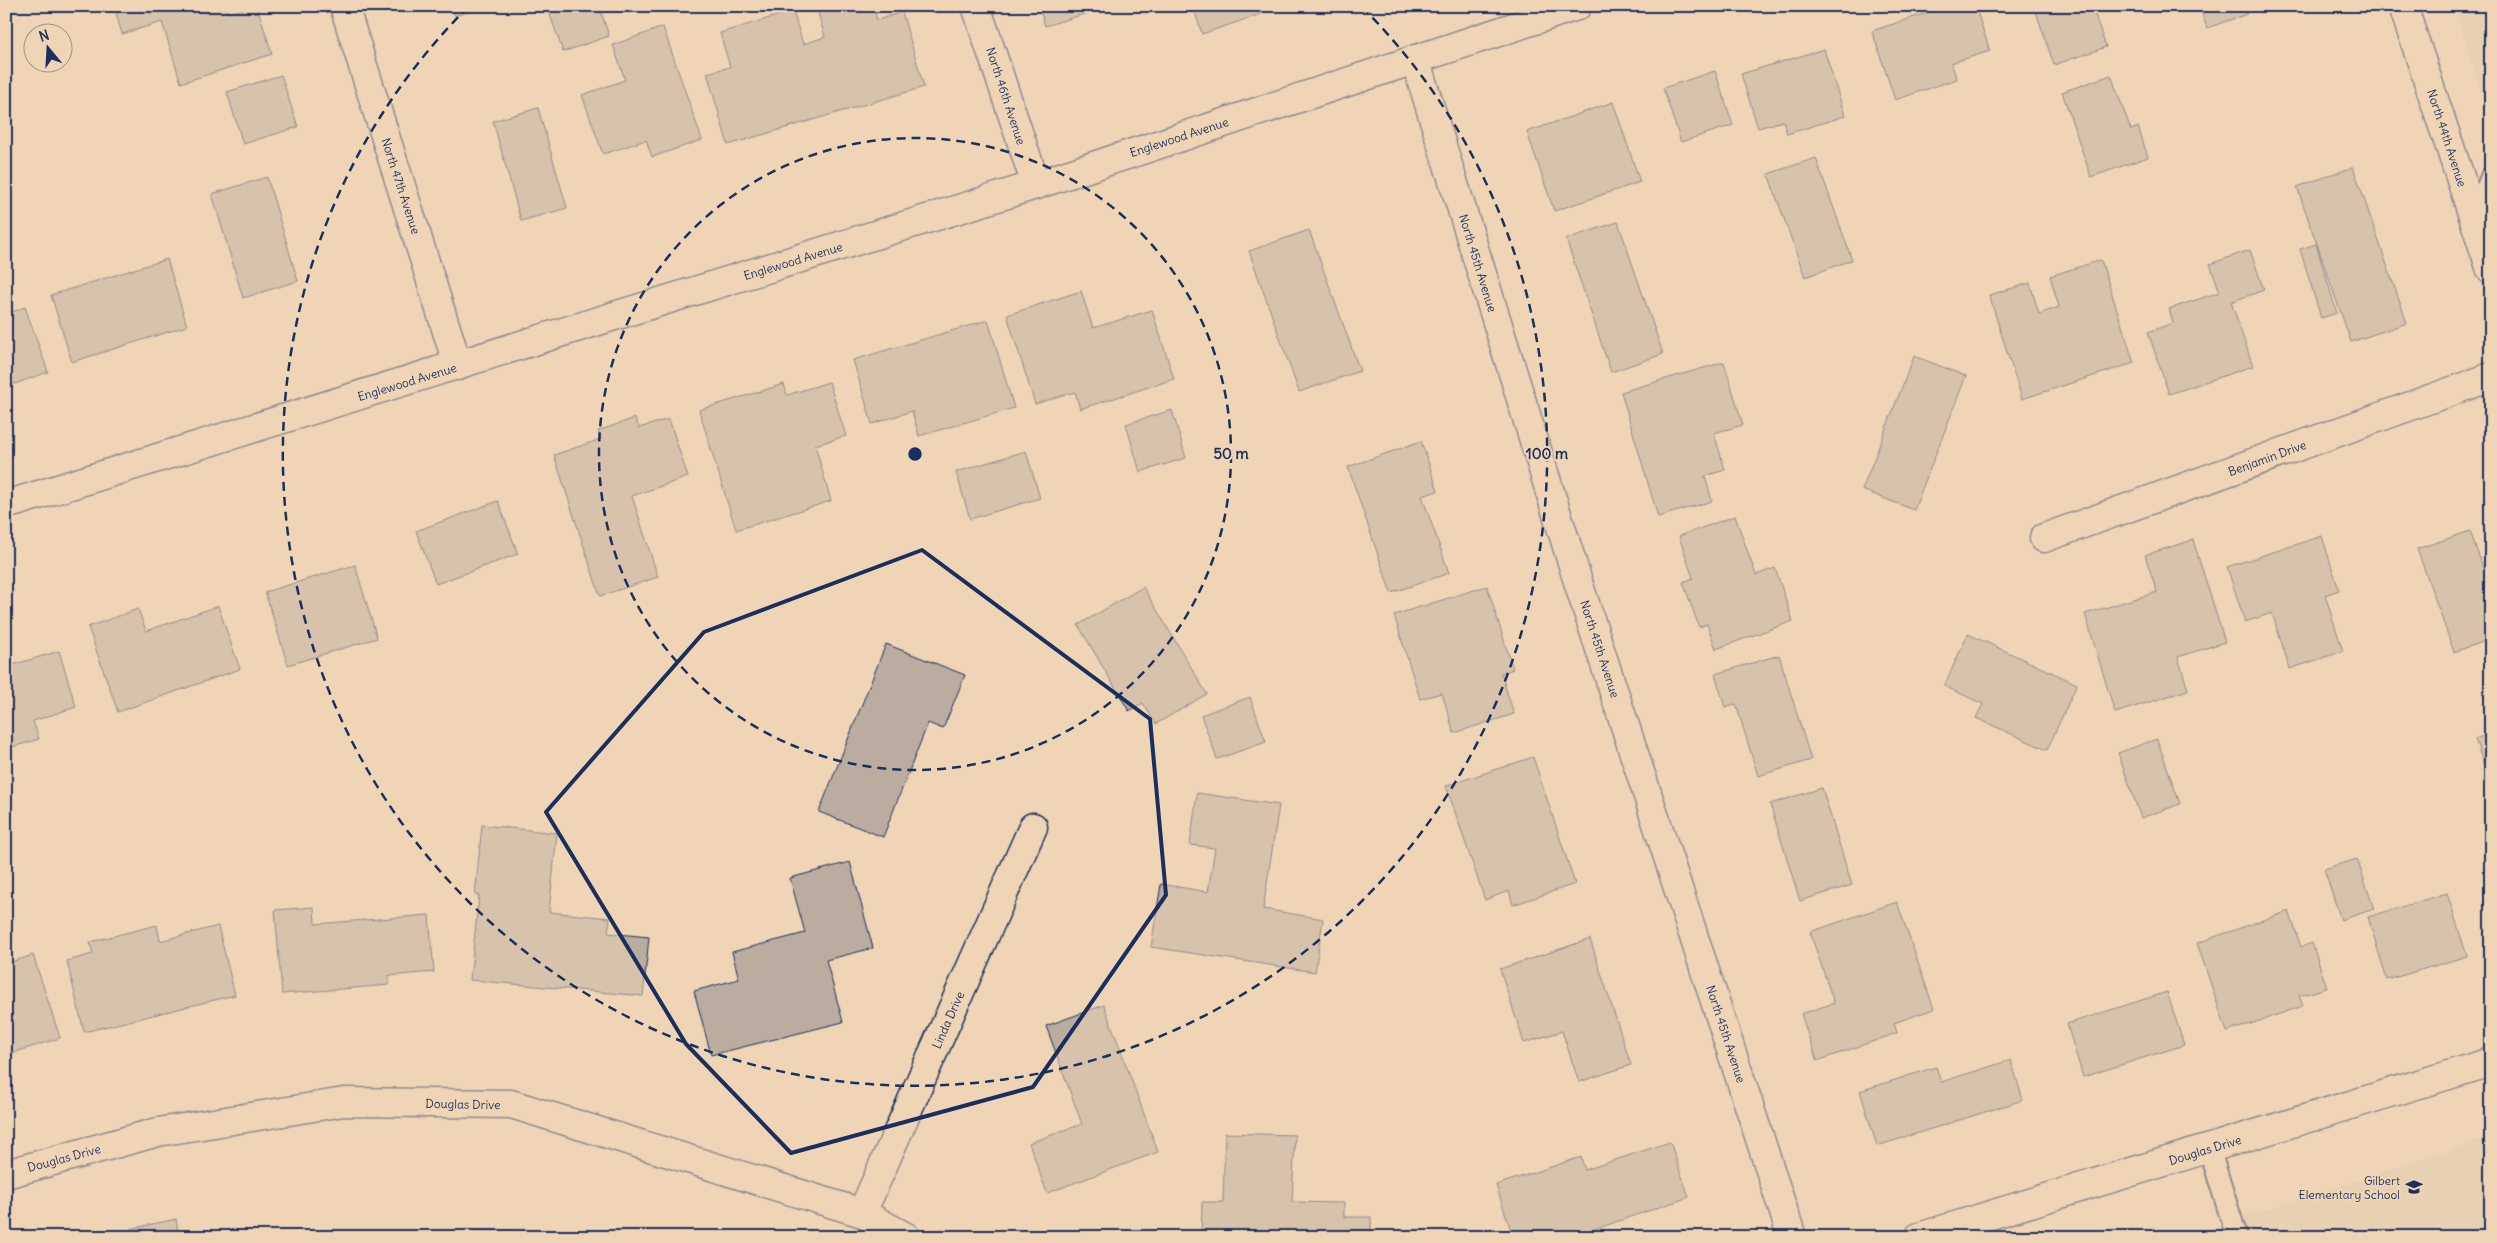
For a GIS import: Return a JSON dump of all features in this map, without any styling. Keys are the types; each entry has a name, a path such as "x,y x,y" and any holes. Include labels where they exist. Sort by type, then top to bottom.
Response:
{"street":[{"name":"North 47th Avenue","path":"344,6 458,366"},
{"name":"North 46th Avenue","path":"976,6 1036,185"},
{"name":"Englewood Avenue","path":"6,505 1036,185 1577,6"},
{"name":"North 44th Avenue","path":"2403,6 2491,270"},
{"name":"North 45th Avenue","path":"1415,59 1580,588 1792,1237"},
{"name":"Benjamin Drive","path":"2044,538 2491,377"},
{"name":"Linda Drive","path":"862,1213 1034,827"},
{"name":"Douglas Drive","path":"1919,1237 2491,1062"},
{"name":"Douglas Drive","path":"6,1174 158,1132 344,1102 511,1104 862,1213 906,1237"}],"lane":[{"path":"2474,220 2491,177"},
{"path":"2209,1148 2237,1237"}],"highlighted area":[{"path":"922,550 1150,719 1166,895 1033,1087 791,1153 686,1044 546,812 704,632"}],"shaded area":[{"path":"2454,6 2491,6 2491,124"},
{"name":"Gilbert Elementary School","path":"2491,1137 2491,1237 2182,1237"}],"building":[{"path":"114,6 226,6 228,13 257,6 272,54 181,83 162,22 122,34"},
{"path":"452,6 486,6 455,16"},
{"path":"547,6 599,6 609,36 563,52"},
{"path":"816,6 873,6 877,20 902,12 924,87 728,145 707,73 730,67 720,33 793,11 803,44 825,37"},
{"path":"1039,6 1111,6 1045,26"},
{"path":"1193,6 1259,6 1261,14 1202,34"},
{"path":"1948,6 1975,6 1990,51 1951,63 1957,79 1895,100 1872,31"},
{"path":"2034,6 2092,6 2106,47 2054,65"},
{"path":"2199,6 2245,6 2247,14 2207,28"},
{"path":"663,27 702,140 652,157 646,140 603,154 582,95 625,80 613,45"},
{"path":"1824,49 1845,116 1787,134 1783,121 1758,128 1741,74"},
{"path":"1715,71 1733,125 1681,142 1663,88"},
{"path":"281,75 298,127 243,144 227,92"},
{"path":"2111,75 2131,130 2138,127 2148,157 2091,177 2062,92"},
{"path":"1613,102 1640,182 1554,211 1527,132"},
{"path":"538,108 567,208 521,221 493,121"},
{"path":"1816,158 1852,260 1805,277 1768,174"},
{"path":"2353,167 2407,323 2351,342 2297,187"},
{"path":"267,177 298,281 243,298 212,194"},
{"path":"1618,222 1663,354 1611,372 1566,239"},
{"path":"1309,230 1360,371 1299,392 1249,251"},
{"path":"2316,244 2337,313 2321,318 2300,249"},
{"path":"2250,250 2264,290 2231,302 2253,366 2169,394 2148,332 2173,323 2169,309 2220,292 2210,264"},
{"path":"167,259 187,326 72,362 51,295"},
{"path":"2101,260 2134,363 2022,399 1989,295 2030,283 2039,314 2059,307 2050,276"},
{"path":"1081,291 1093,328 1152,310 1174,379 1080,409 1075,392 1035,404 1007,315"},
{"path":"25,307 48,372 6,387 6,314"},
{"path":"988,320 1014,408 919,436 912,411 872,424 853,360"},
{"path":"1914,356 1966,376 1914,510 1862,490"},
{"path":"1724,362 1743,425 1714,433 1725,470 1705,476 1712,501 1658,517 1621,392"},
{"path":"829,382 846,436 815,445 831,501 736,530 699,410 784,384 787,395"},
{"path":"1172,410 1186,458 1140,472 1126,424"},
{"path":"635,418 639,428 669,419 688,477 632,496 658,577 600,596 554,455 601,439 598,431"},
{"path":"1421,441 1438,491 1422,496 1449,573 1391,593 1348,467"},
{"path":"1026,451 1040,498 970,519 956,472"},
{"path":"498,501 518,554 436,584 416,531"},
{"path":"1735,516 1756,575 1775,568 1793,621 1716,649 1707,624 1699,627 1683,582 1693,578 1679,536"},
{"path":"2470,531 2491,590 2491,639 2454,652 2417,549"},
{"path":"2322,536 2339,590 2325,595 2343,651 2290,669 2272,613 2245,622 2227,567"},
{"path":"2193,540 2225,642 2178,657 2188,690 2115,713 2085,614 2157,592 2145,555"},
{"path":"355,565 377,638 288,665 265,592"},
{"path":"1487,586 1513,669 1501,673 1514,714 1454,733 1442,693 1420,699 1394,615"},
{"path":"1143,587 1207,694 1156,724 1143,703 1129,711 1078,625"},
{"path":"218,606 240,669 118,712 88,627 138,609 146,631"},
{"path":"1968,634 2077,684 2047,750 1976,718 1983,704 1944,686"},
{"path":"886,644 965,675 943,729 928,723 883,837 819,812"},
{"path":"59,651 76,707 33,721 39,739 6,749 6,667"},
{"path":"1779,655 1811,760 1758,776 1736,704 1725,707 1715,674"},
{"path":"1250,697 1266,742 1217,759 1201,715"},
{"path":"2491,733 2491,786 2475,739"},
{"path":"2157,739 2180,804 2141,818 2118,753"},
{"path":"1533,757 1575,884 1513,905 1509,891 1485,900 1446,786"},
{"path":"1822,788 1852,885 1800,901 1770,804"},
{"path":"1197,793 1279,805 1263,909 1323,919 1315,972 1151,947 1161,884 1208,892 1215,848 1190,845"},
{"path":"482,825 557,833 549,912 610,918 608,933 649,937 643,996 470,980 479,895 475,895"},
{"path":"2357,859 2374,909 2341,920 2324,869"},
{"path":"850,862 873,948 826,960 843,1022 711,1055 694,991 739,979 732,952 805,933 790,878"},
{"path":"2447,893 2467,956 2387,980 2368,917"},
{"path":"1897,902 1934,1009 1894,1023 1897,1033 1817,1061 1801,1014 1834,1003 1810,932"},
{"path":"314,907 315,924 429,915 434,972 388,976 389,985 282,994 275,910"},
{"path":"2289,911 2301,947 2312,943 2327,988 2299,996 2303,1006 2227,1032 2197,943"},
{"path":"157,925 160,941 218,926 235,995 84,1032 67,961 93,954 90,942"},
{"path":"1590,939 1631,1065 1579,1082 1562,1031 1524,1043 1500,969"},
{"path":"33,955 60,1038 6,1055 6,964"},
{"path":"2167,992 2184,1045 2083,1077 2067,1024"},
{"path":"1104,1005 1158,1152 1047,1193 1029,1143 1082,1124 1046,1026"},
{"path":"2011,1060 2023,1100 1877,1146 1860,1091 1936,1067 1941,1082"},
{"path":"1225,1133 1295,1135 1292,1202 1344,1203 1344,1217 1371,1217 1371,1237 1201,1237 1202,1202 1223,1202"},
{"path":"1670,1142 1689,1197 1572,1237 1513,1237 1496,1185 1581,1157 1585,1170"},
{"path":"176,1219 179,1237 132,1237 130,1229"},
{"path":"474,1231 512,1231 512,1237 474,1237"}],"place":[{"name":"Gilbert Elementary School","path":"2414,1187"}]}
